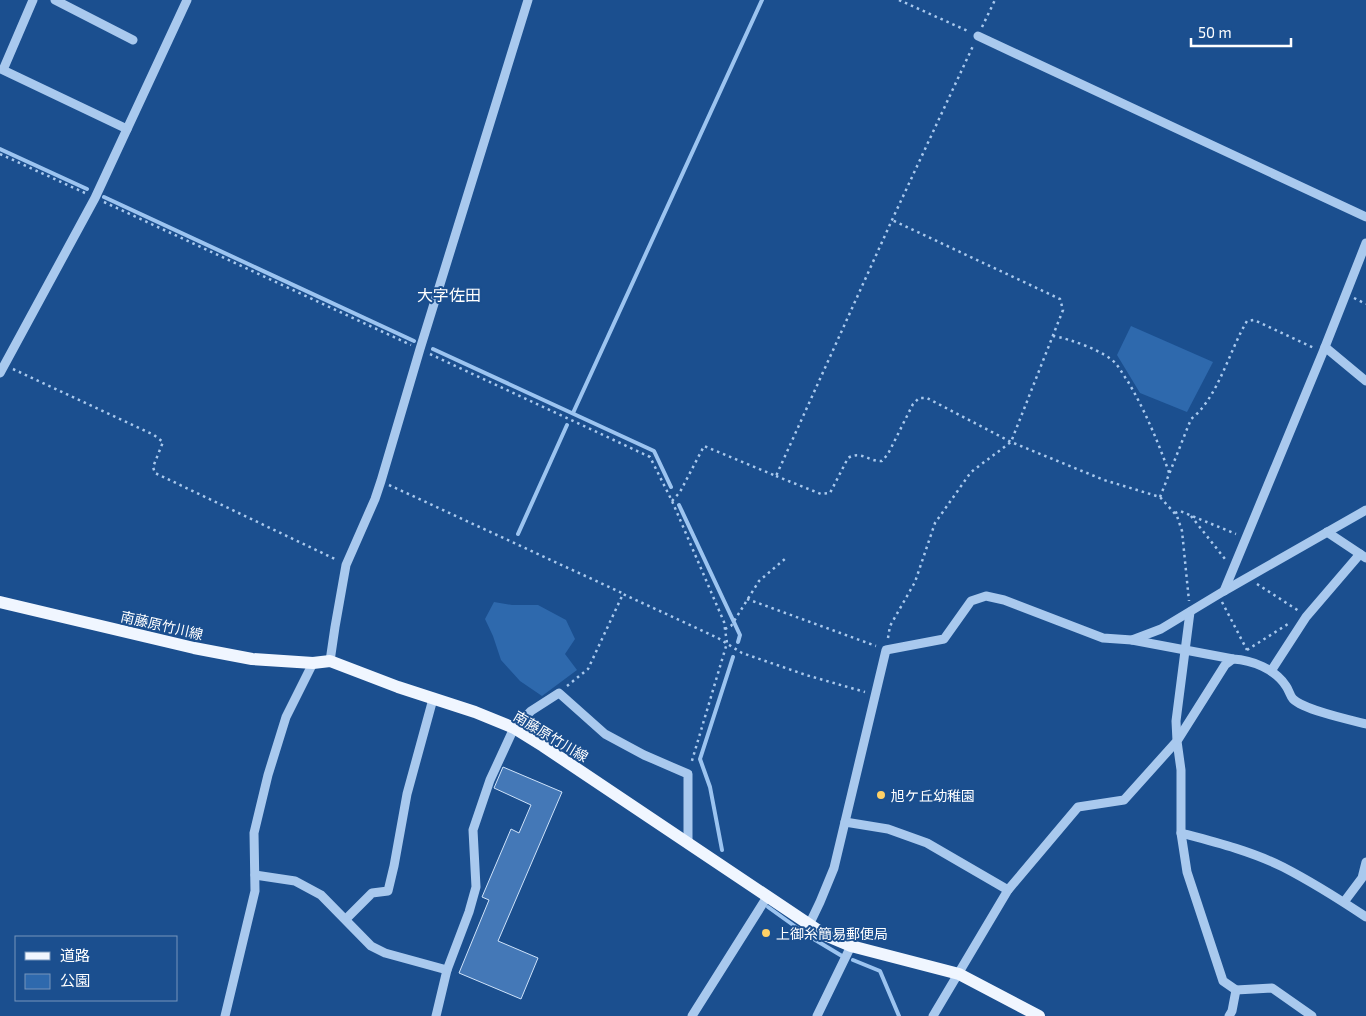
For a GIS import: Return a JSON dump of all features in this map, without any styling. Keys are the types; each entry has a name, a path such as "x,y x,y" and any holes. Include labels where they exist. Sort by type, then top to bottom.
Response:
{"main road":[{"name":"南藤原竹川線","path":"0,602 252,660 313,663 330,661 433,699 475,712 514,728 688,842 825,935 852,946 959,974 1039,1016"}],"street":[{"path":"33,0 3,70 127,128"},
{"path":"55,0 133,40"},
{"path":"2,368 95,198 187,0"},
{"path":"330,661 334,627 348,562 381,481 528,0"},
{"path":"978,36 1366,216"},
{"path":"1221,593 1246,539 1366,243"},
{"path":"1324,349 1366,381"},
{"path":"1132,640 1161,629 1366,510"},
{"path":"1271,671 1307,614 1363,556 1327,532"},
{"path":"809,924 834,868 886,650 944,639 971,601 986,596 1004,600 1103,638 1132,640 1246,660 1271,671 1285,684 1294,700 1319,711 1366,724"},
{"path":"1190,612 1176,721 1181,770 1181,833 1187,872 1223,981 1236,990 1272,988 1312,1016"},
{"path":"933,1016 1008,890 1078,807 1124,800 1177,740 1225,666 1233,659"},
{"path":"225,1016 255,892 254,832 268,775 286,717 313,663"},
{"path":"436,1016 447,970 469,912 476,887 473,830 490,780 514,728 531,711 559,693 605,734 644,756 688,774 688,842"},
{"path":"346,919 372,893 388,891 407,794 433,699"},
{"path":"845,822 888,830 927,843 1008,890"},
{"path":"1181,833 1227,845 1282,866 1366,917"},
{"path":"1344,902 1362,878 1366,862"},
{"path":"255,875 295,881 322,895 371,946 385,953 447,970"},
{"path":"692,1016 767,897"},
{"path":"818,1016 852,946"},
{"path":"1229,1016 1232,1011 1236,990"}],"path":[{"path":"899,0 978,36"},
{"path":"776,476 892,220 995,0"},
{"path":"0,154 650,457 672,501 724,622 727,643 688,774"},
{"path":"747,599 886,650 890,626 915,582 934,523 971,472 1011,442 1054,336 1063,310 1060,299 892,220"},
{"path":"1160,497 1191,419 1201,411 1247,321 1254,320 1324,349"},
{"path":"1054,336 1061,337 1102,354 1116,363 1134,391 1158,440 1170,475"},
{"path":"2,368 154,435 163,442 153,467 155,473 335,560 348,562"},
{"path":"672,501 680,492 704,446 821,494 830,493 848,458 858,454 876,462 882,461 888,454 913,404 919,398 927,398 1011,442 1104,480 1160,497 1177,516 1182,531 1190,612"},
{"path":"381,481 727,643 742,653 876,696"},
{"path":"1174,513 1180,512 1190,515 1246,539"},
{"path":"1190,515 1233,568"},
{"path":"725,629 731,626 758,581 786,558"},
{"path":"1233,659 1307,614 1248,577"},
{"path":"1221,593 1247,650"},
{"path":"559,693 588,669 623,594"}],"green space":[{"path":"1131,326 1213,362 1187,412 1140,393 1117,355"},
{"path":"494,602 512,605 538,605 566,620 575,639 565,654 577,670 542,696 520,681 501,660 485,619"}],"building":[{"path":"503,767 562,792 498,941 538,958 521,999 459,973 489,900 482,897 511,829 519,833 531,805 494,788"}],"waterway":[{"path":"573,413 762,0"},
{"path":"0,149 87,189"},
{"path":"104,197 414,341"},
{"path":"433,349 654,451 671,487"},
{"path":"518,534 567,425"},
{"path":"679,505 740,635 738,642"},
{"path":"722,850 710,787 700,759 733,657"},
{"path":"768,907 807,935 842,956"},
{"path":"853,960 880,971 899,1016"}],"place":[{"name":"旭ケ丘幼稚園","path":"881,795"},
{"name":"上御糸簡易郵便局","path":"766,933"}],"district":[{"name":"大字佐田","path":"449,294"}]}
